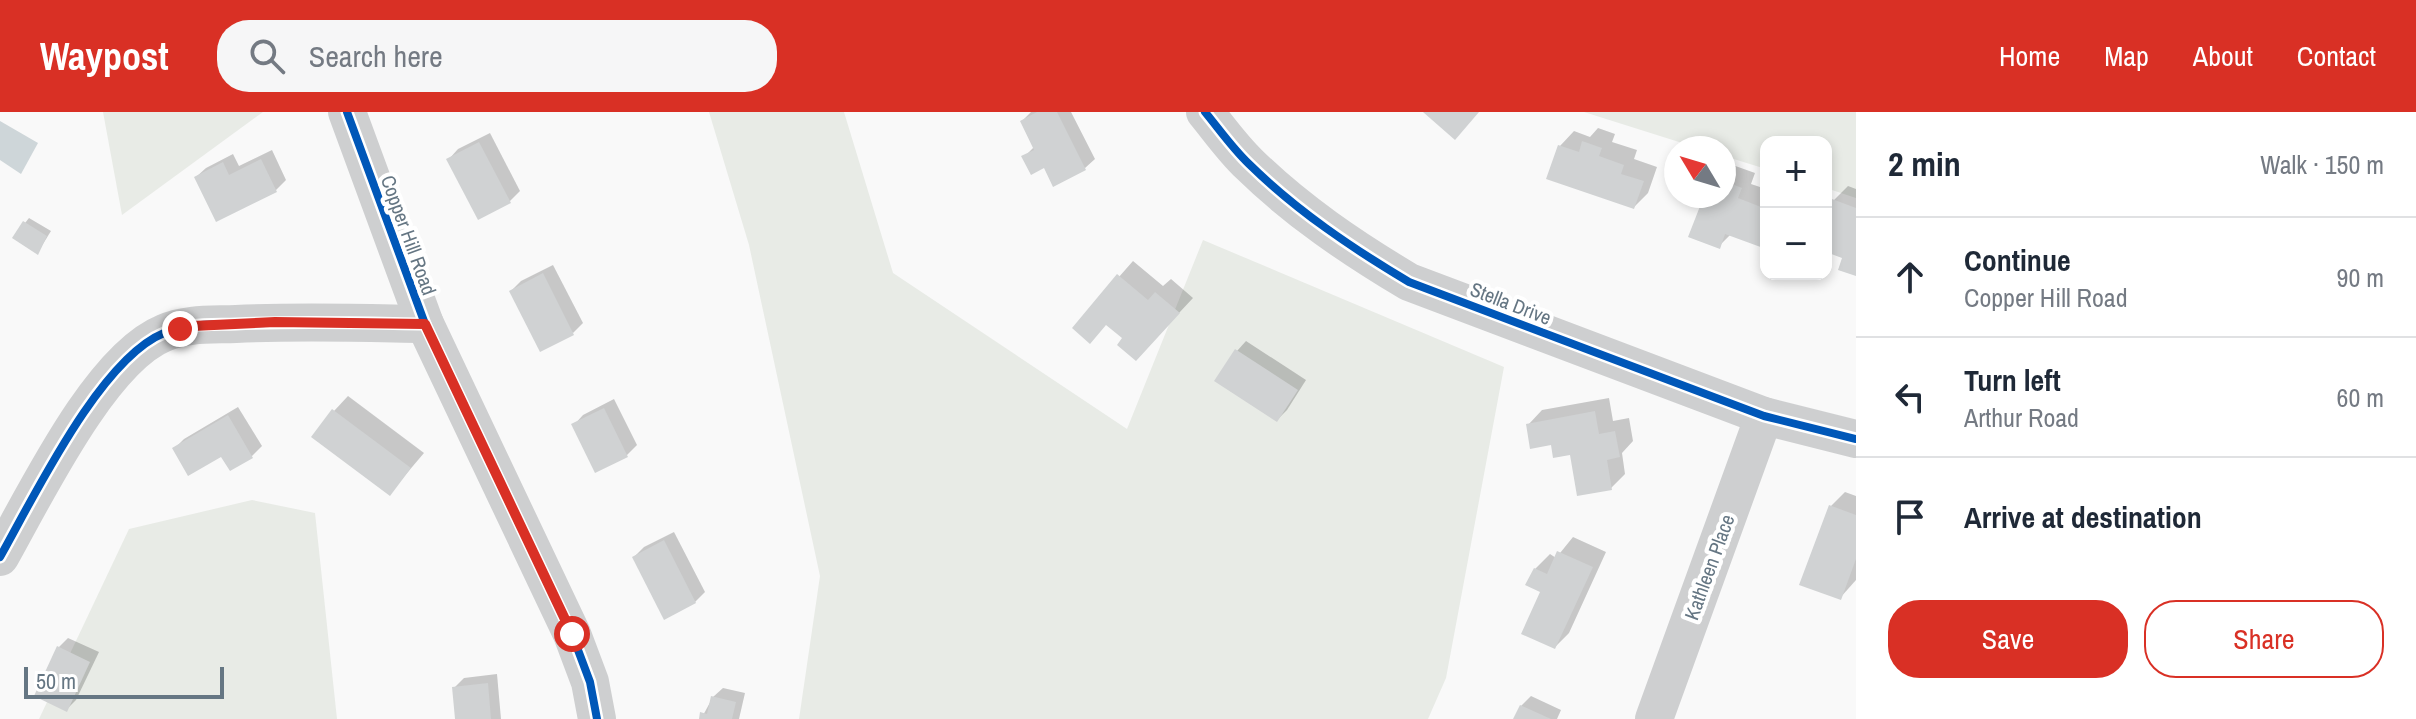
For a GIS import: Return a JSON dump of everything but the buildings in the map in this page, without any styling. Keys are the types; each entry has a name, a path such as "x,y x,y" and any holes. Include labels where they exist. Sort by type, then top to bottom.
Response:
{"street":[{"name":"Copper Hill Road","path":"347,112 425,324 572,634 590,682 597,719"},
{"name":"Stella Drive","path":"1205,112 1247,162 1289,201 1362,255 1409,282 1764,416 1856,439"},
{"path":"0,557 82,414 125,360 163,333 193,326 275,322 425,324"},
{"name":"Kathleen Place","path":"1654,719 1764,416"}],"shaded area":[{"path":"103,112 263,112 122,215"},
{"path":"709,112 844,112 893,273 1127,429 1203,240 1504,367 1446,678 1428,719 799,719 820,576 749,245"},
{"path":"1584,112 1856,112 1856,198 1832,190 1832,136 1760,136 1760,167 1736,160 1736,136 1664,137"},
{"path":"0,121 38,143 21,174 0,160"},
{"path":"252,500 315,513 337,719 39,719 129,529"}],"cycle path":[{"path":"347,112 425,324 572,634 590,682 597,719"},
{"path":"1205,112 1243,158 1286,197 1346,242 1409,282 1764,416 1856,439"},
{"path":"0,557 50,467 93,399 140,348 164,333 208,325 307,322 425,324"}],"route":[{"path":"180,329 275,322 425,324 572,634"}]}
